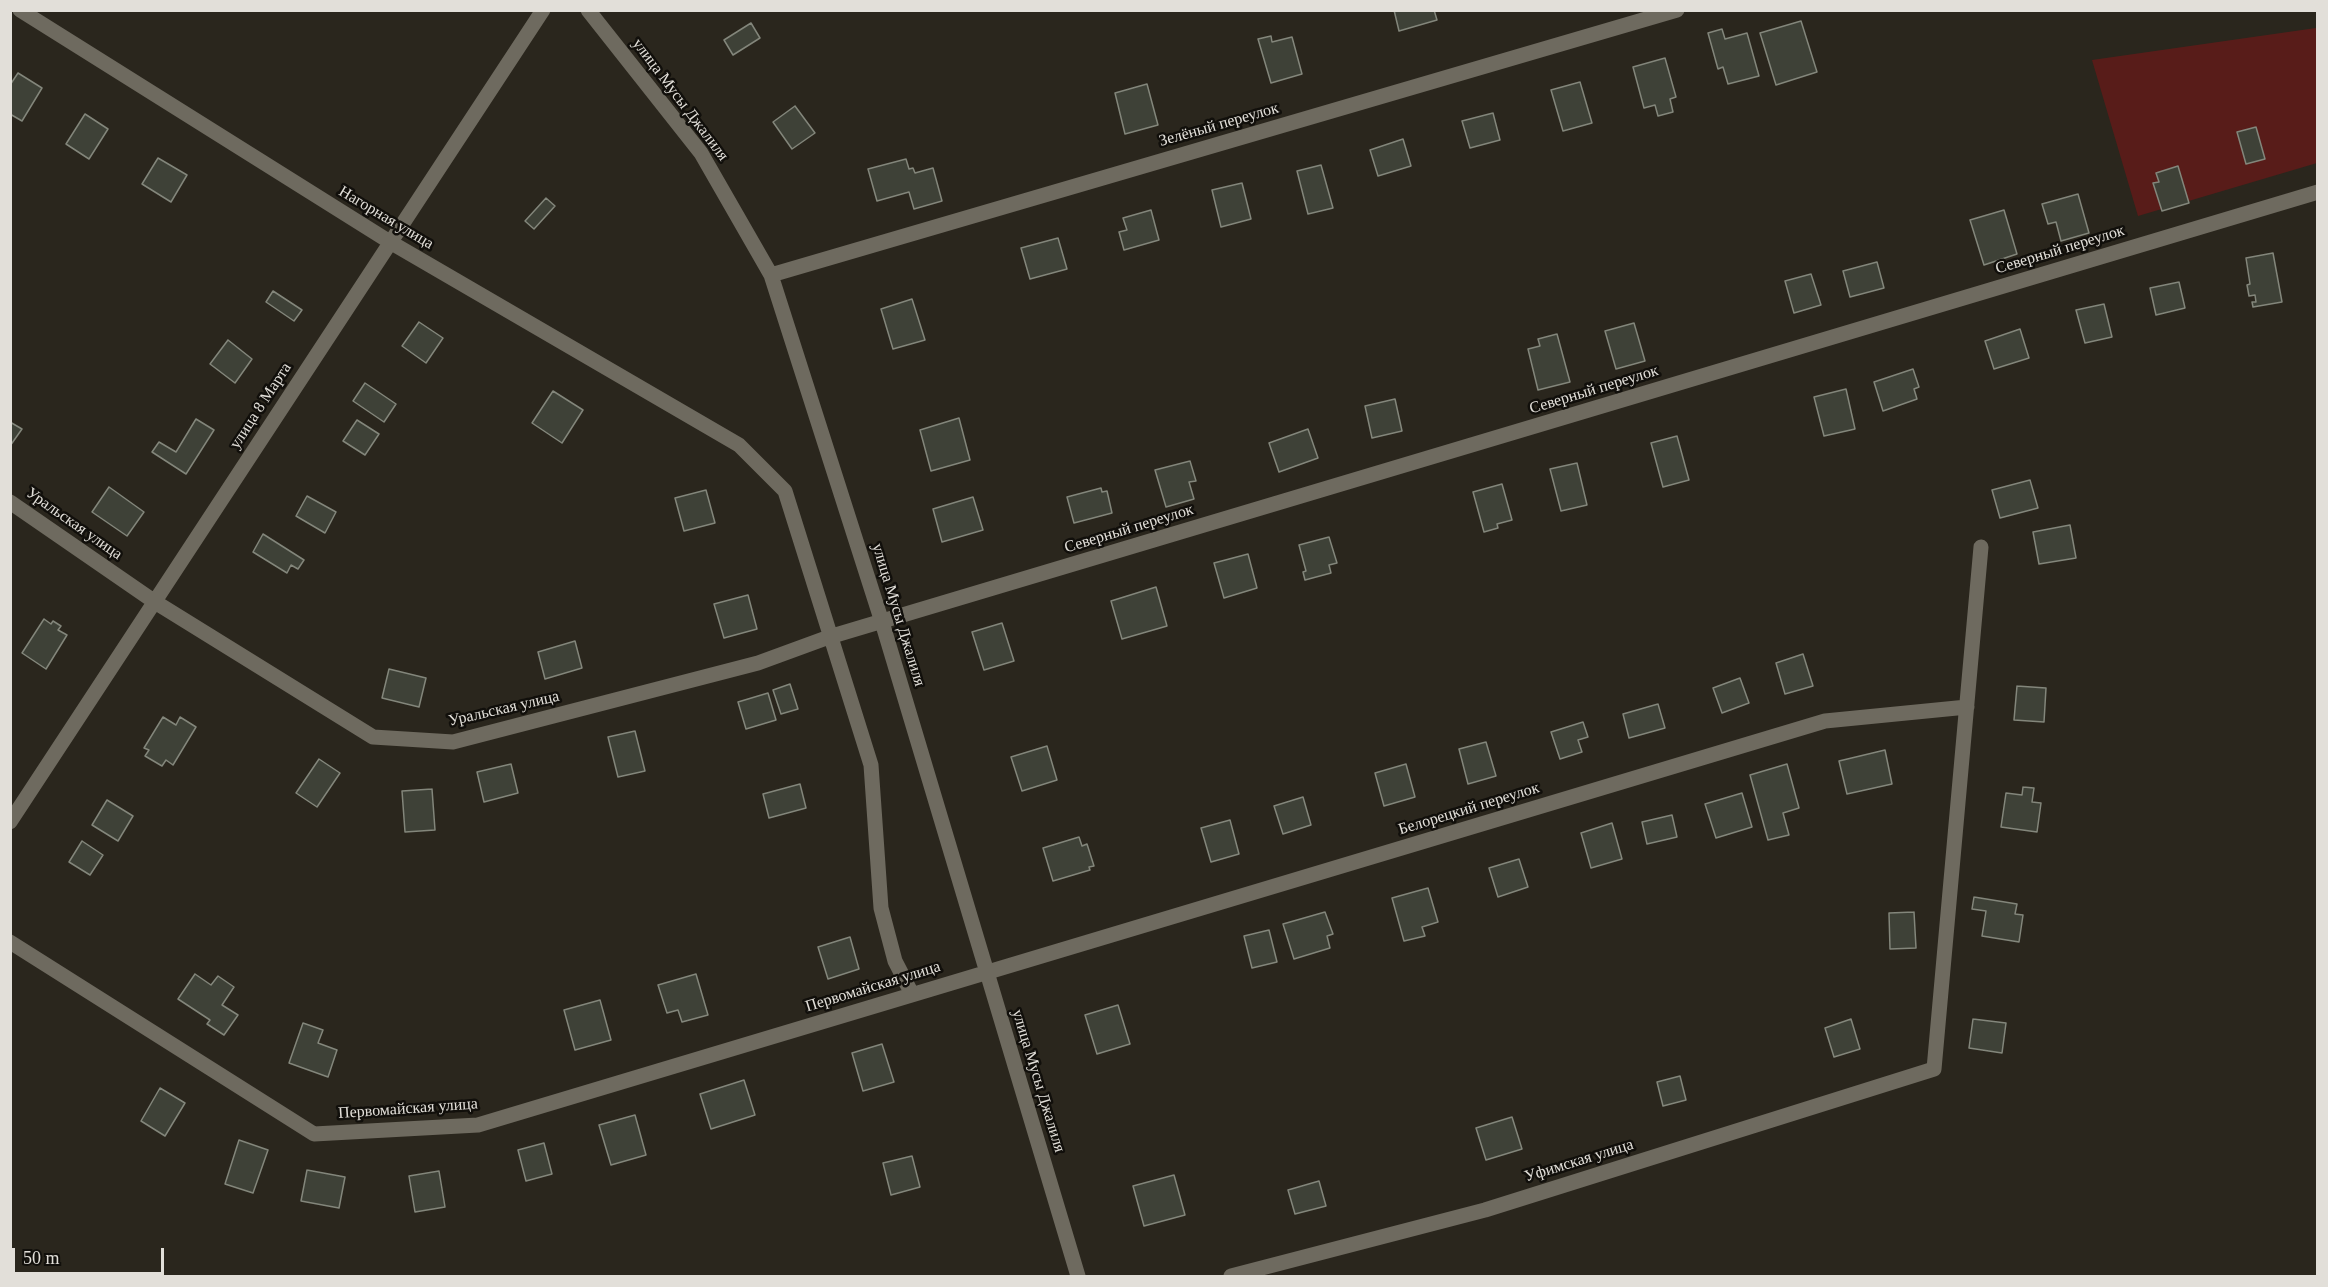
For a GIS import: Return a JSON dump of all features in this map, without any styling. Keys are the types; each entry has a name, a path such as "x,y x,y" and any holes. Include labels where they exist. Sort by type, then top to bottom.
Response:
{"street":[{"name":"Нагорная улица","path":"20,10 390,242 739,445 785,491 871,765 881,908 895,961 912,994"},
{"name":"улица 8 Марта","path":"10,822 543,10"},
{"name":"улица Мусы Джалиля","path":"588,10 701,153 771,274 882,622 1078,1276"},
{"name":"Зелёный переулок","path":"771,274 1677,10"},
{"name":"Северный переулок","path":"882,622 2318,192"},
{"name":"Уральская улица","path":"10,502 155,602 373,737 453,742 758,663 829,637 882,622"},
{"path":"1966,706 1981,548"},
{"name":"Белорецкий переулок","path":"986,972 1825,722 1966,706"},
{"name":"Уфимская улица","path":"1231,1276 1485,1210 1934,1069 1966,706"},
{"name":"Первомайская улица","path":"10,942 314,1134 478,1125 986,972"}],"shaded area":[{"path":"2317,11 2317,163 2138,216 2092,60 2316,28"}],"building":[{"path":"1394,10 1434,10 1437,20 1399,31"},
{"path":"1801,21 1817,72 1776,85 1760,33"},
{"path":"751,23 760,38 733,55 724,40"},
{"path":"1722,29 1725,39 1747,33 1759,76 1728,84 1723,67 1718,69 1708,33"},
{"path":"1271,36 1272,42 1292,37 1302,74 1271,83 1258,39"},
{"path":"1665,58 1676,97 1670,99 1673,112 1658,116 1655,105 1644,108 1633,67"},
{"path":"18,73 42,88 22,121 10,114 10,85"},
{"path":"1580,82 1592,123 1563,131 1551,90"},
{"path":"1147,84 1158,125 1125,134 1115,93"},
{"path":"795,106 815,133 792,149 773,122"},
{"path":"1493,113 1500,140 1470,148 1462,121"},
{"path":"85,114 108,129 89,159 66,144"},
{"path":"2256,127 2265,159 2246,164 2237,132"},
{"path":"1403,139 1411,166 1378,176 1370,150"},
{"path":"158,158 187,175 171,202 142,184"},
{"path":"906,159 909,169 913,168 915,173 933,168 942,201 914,209 909,192 877,201 868,169"},
{"path":"1321,165 1333,208 1308,214 1297,171"},
{"path":"2178,166 2189,203 2162,211 2153,183 2159,182 2156,173"},
{"path":"1242,183 1251,219 1221,227 1212,190"},
{"path":"2078,194 2089,233 2061,241 2056,222 2048,224 2042,204"},
{"path":"546,198 555,206 534,229 525,221"},
{"path":"1151,210 1159,240 1124,250 1119,232 1127,230 1123,218"},
{"path":"2004,210 2017,254 1984,265 1970,220"},
{"path":"1058,238 1067,269 1030,279 1021,248"},
{"path":"2273,253 2282,302 2253,307 2252,302 2256,302 2255,295 2249,296 2247,285 2250,284 2246,258"},
{"path":"1877,262 1884,288 1850,297 1843,271"},
{"path":"1811,274 1821,305 1794,313 1785,281"},
{"path":"2179,282 2185,308 2156,315 2150,288"},
{"path":"273,291 302,310 294,321 266,302"},
{"path":"912,299 925,340 893,349 881,309"},
{"path":"2104,304 2112,337 2085,343 2076,310"},
{"path":"419,322 443,338 426,363 402,346"},
{"path":"1634,323 1645,361 1616,369 1605,331"},
{"path":"2020,329 2029,358 1994,369 1985,341"},
{"path":"1557,334 1570,382 1538,390 1528,349 1540,346 1538,339"},
{"path":"228,340 252,359 235,383 210,364"},
{"path":"1913,369 1919,387 1914,389 1917,399 1883,411 1874,382"},
{"path":"365,383 396,404 384,422 353,401"},
{"path":"1846,389 1855,429 1824,436 1814,397"},
{"path":"553,391 583,410 562,443 532,423"},
{"path":"1395,399 1402,431 1372,438 1365,406"},
{"path":"959,418 970,460 931,471 920,430"},
{"path":"196,419 214,430 186,474 152,452 159,442 176,452"},
{"path":"357,420 379,434 365,455 343,441"},
{"path":"10,422 22,429 10,446"},
{"path":"1308,429 1318,458 1279,472 1269,443"},
{"path":"1677,436 1689,480 1663,487 1651,443"},
{"path":"1190,461 1196,481 1189,482 1194,499 1166,507 1155,470"},
{"path":"1577,463 1587,505 1561,511 1550,469"},
{"path":"2030,480 2038,508 2000,518 1992,490"},
{"path":"1502,484 1512,520 1497,524 1498,528 1484,532 1473,492"},
{"path":"109,487 144,512 127,536 92,512"},
{"path":"1101,488 1102,492 1107,491 1112,513 1074,523 1067,497"},
{"path":"706,490 715,523 684,531 675,498"},
{"path":"307,496 336,512 325,533 296,516"},
{"path":"973,497 983,530 942,542 933,509"},
{"path":"2070,525 2076,558 2039,564 2033,532"},
{"path":"263,534 304,560 298,569 291,565 287,573 253,552"},
{"path":"1329,537 1337,563 1329,565 1331,573 1305,580 1303,572 1306,571 1299,545"},
{"path":"1248,554 1257,588 1224,598 1214,563"},
{"path":"1156,587 1167,626 1122,639 1111,601"},
{"path":"748,595 757,629 724,638 714,604"},
{"path":"44,619 51,624 53,621 61,626 58,630 67,635 46,669 22,653"},
{"path":"1002,623 1014,661 984,670 972,632"},
{"path":"575,641 582,668 545,679 538,652"},
{"path":"1803,654 1813,686 1785,694 1776,663"},
{"path":"389,669 426,678 419,707 382,698"},
{"path":"1740,678 1749,703 1722,713 1713,688"},
{"path":"790,684 798,709 781,714 773,690"},
{"path":"2017,686 2046,688 2044,722 2014,720"},
{"path":"768,693 776,720 746,729 738,702"},
{"path":"1658,704 1665,728 1629,738 1623,714"},
{"path":"163,717 176,725 180,717 196,727 173,765 166,760 162,766 145,756 149,750 144,748"},
{"path":"1583,722 1588,737 1578,740 1582,752 1560,759 1551,732"},
{"path":"635,731 645,771 618,777 608,737"},
{"path":"1486,742 1496,776 1468,784 1459,749"},
{"path":"1047,746 1057,780 1022,791 1011,757"},
{"path":"1885,750 1892,784 1847,794 1839,761"},
{"path":"319,759 340,773 317,807 296,793"},
{"path":"511,764 518,793 484,802 477,772"},
{"path":"1406,764 1415,797 1384,806 1375,773"},
{"path":"1787,764 1799,808 1783,813 1789,835 1768,840 1750,775"},
{"path":"800,784 806,808 769,818 763,794"},
{"path":"2023,787 2034,788 2032,802 2041,803 2037,832 2001,827 2006,793 2022,795"},
{"path":"432,789 435,830 405,832 402,791"},
{"path":"1742,793 1752,827 1716,838 1705,804"},
{"path":"1303,797 1311,825 1283,834 1274,806"},
{"path":"107,800 133,816 118,841 92,825"},
{"path":"1672,815 1677,837 1647,844 1642,822"},
{"path":"1230,820 1239,854 1211,862 1201,828"},
{"path":"1612,823 1622,859 1591,868 1581,833"},
{"path":"1079,837 1082,846 1087,844 1094,866 1089,867 1090,870 1053,881 1043,848"},
{"path":"82,841 103,855 90,875 69,862"},
{"path":"1519,859 1528,887 1498,897 1489,868"},
{"path":"1428,888 1438,922 1422,927 1425,936 1404,941 1392,898"},
{"path":"1974,897 2017,904 2015,914 2023,915 2019,942 1982,936 1986,911 1972,909"},
{"path":"1325,912 1333,934 1327,936 1330,948 1294,959 1283,924"},
{"path":"1914,912 1916,948 1890,949 1889,913"},
{"path":"1269,930 1277,962 1252,968 1244,936"},
{"path":"850,937 859,969 828,979 818,947"},
{"path":"195,974 211,985 218,976 234,987 222,1005 238,1015 224,1035 207,1024 210,1020 178,999"},
{"path":"696,974 708,1015 682,1022 678,1010 667,1013 658,985"},
{"path":"600,1000 611,1040 575,1050 564,1010"},
{"path":"1118,1005 1130,1044 1097,1054 1085,1015"},
{"path":"1851,1019 1860,1049 1834,1057 1825,1028"},
{"path":"1973,1019 2006,1023 2002,1053 1969,1048"},
{"path":"303,1023 323,1030 318,1043 337,1050 328,1077 289,1063"},
{"path":"882,1044 894,1082 863,1091 852,1053"},
{"path":"1680,1076 1686,1100 1663,1106 1657,1082"},
{"path":"744,1080 755,1115 711,1129 700,1094"},
{"path":"160,1088 185,1103 165,1136 141,1121"},
{"path":"635,1115 646,1155 611,1165 599,1125"},
{"path":"1512,1117 1522,1149 1486,1160 1476,1128"},
{"path":"239,1140 268,1150 253,1193 225,1184"},
{"path":"544,1143 552,1174 526,1181 518,1150"},
{"path":"912,1156 920,1187 891,1195 883,1163"},
{"path":"307,1170 345,1177 339,1208 301,1201"},
{"path":"439,1171 445,1207 415,1212 409,1176"},
{"path":"1174,1175 1185,1215 1144,1226 1133,1186"},
{"path":"1319,1181 1326,1206 1295,1214 1288,1190"}]}
